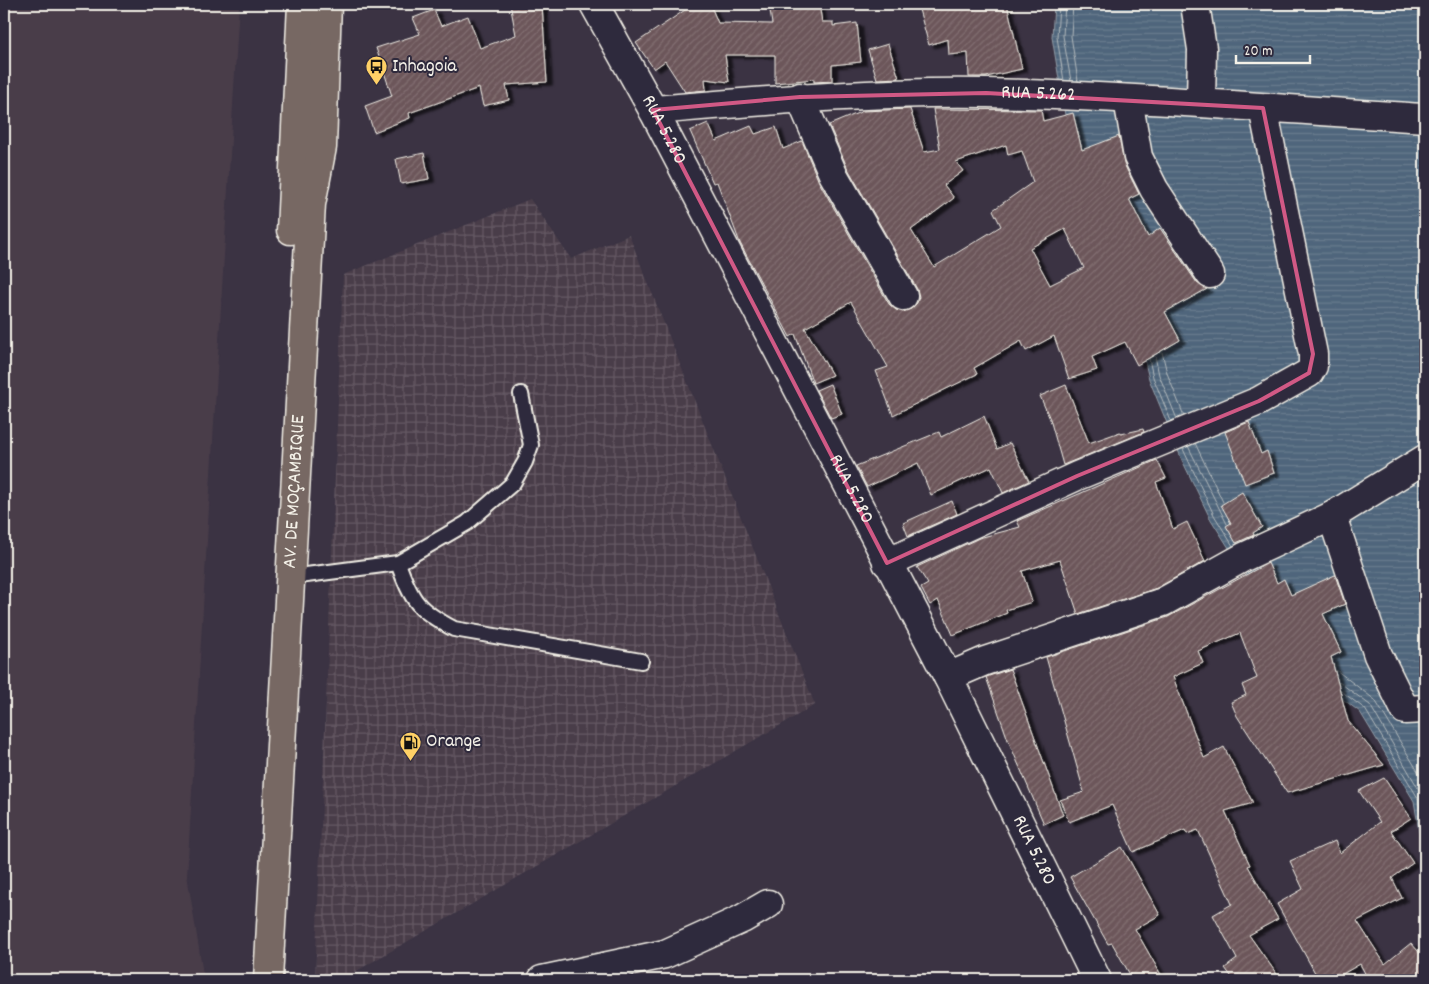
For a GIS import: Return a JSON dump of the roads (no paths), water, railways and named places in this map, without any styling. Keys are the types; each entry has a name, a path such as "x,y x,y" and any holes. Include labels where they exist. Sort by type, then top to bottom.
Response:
{"highway":[{"name":"AV. DE MOÇAMBIQUE","path":"251,980 302,4"},
{"name":"AV. DE MOÇAMBIQUE","path":"268,980 311,204 322,147 327,4"}],"street":[{"name":"RUA 5.280","path":"594,4 653,110 948,678 1097,980"},
{"path":"1195,4 1202,49 1201,103"},
{"name":"RUA 5.262","path":"653,110 800,98 986,93 1201,103 1425,118"},
{"path":"800,98 833,174 903,296"},
{"path":"1128,100 1138,158 1154,189 1210,274"},
{"path":"887,563 1077,476 1259,401 1309,373 1313,366 1313,354 1263,108"},
{"path":"948,678 985,661 1163,602 1244,557 1332,516 1425,459"},
{"path":"1332,516 1378,655 1405,710 1425,709"},
{"path":"542,980 665,954 742,919 768,904"}],"lane":[{"path":"291,577 398,564 467,523 513,483 531,445 521,394"},
{"path":"398,564 414,600 426,614 454,629 641,661"}],"water":[{"path":"1054,4 1425,4 1425,867 1414,801 1360,712 1308,673 1210,518 1182,460 1149,379 1115,237 1067,127 1052,37"}],"place":[{"name":"Inhagoia","path":"376,86"},
{"name":"Orange","path":"410,761"}]}
